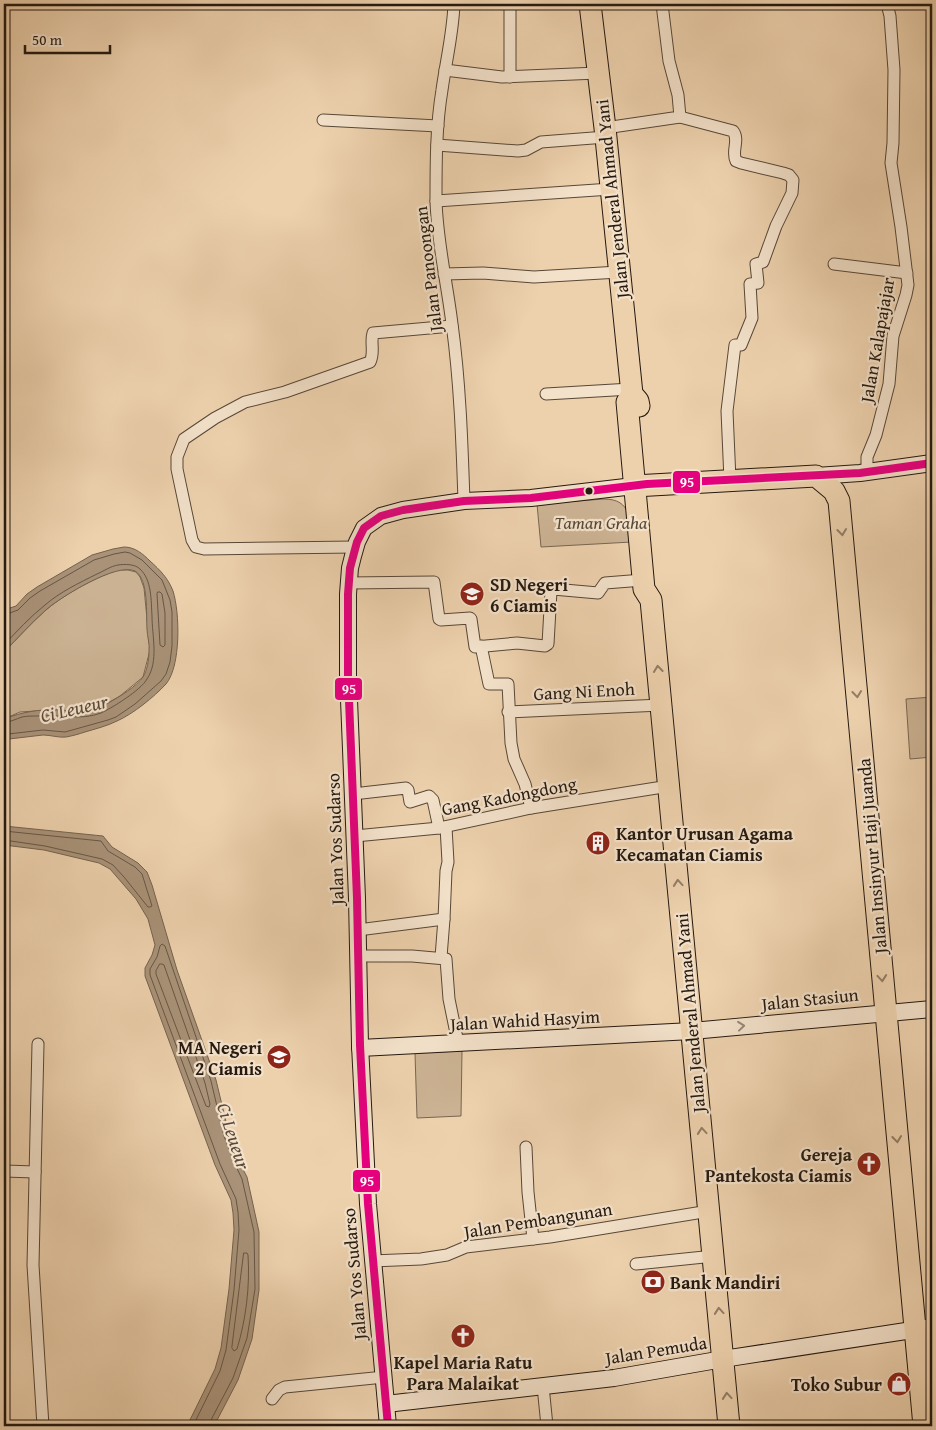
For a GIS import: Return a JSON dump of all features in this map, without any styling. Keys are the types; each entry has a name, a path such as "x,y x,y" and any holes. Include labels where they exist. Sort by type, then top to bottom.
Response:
{"highway":[{"name":"Jalan Jenderal Ahmad Yani","path":"590,4 606,133 632,391 627,402 640,485 647,590 669,786 729,1426"},
{"path":"640,485 816,476 834,491 839,501"},
{"name":"Jalan Insinyur Haji Juanda","path":"839,501 885,1012 924,1328 924,1426"}],"main road":[{"path":"816,476 932,463"},
{"path":"839,501 846,488 864,472"},
{"name":"Jalan Yos Sudarso","path":"388,1426 372,1261 360,1048 355,836 348,675 348,584 355,547 364,528 381,516 403,510 464,501 531,498 640,485"},
{"name":"Jalan Stasiun","path":"692,1031 932,1009"},
{"name":"Jalan Wahid Hasyim","path":"360,1048 692,1031"},
{"name":"Jalan Pemuda","path":"386,1404 614,1378 924,1328"}],"street":[{"name":"Jalan Panoongan","path":"454,4 452,31 441,92 437,145 436,200 438,236 457,367 464,501"},
{"path":"510,4 510,77"},
{"path":"662,4 669,61 678,95 680,117"},
{"name":"Jalan Kalapajajar","path":"864,472 889,384 893,336 908,284 891,163 895,84 888,4"},
{"path":"445,70 510,77 598,73"},
{"path":"437,145 518,151 526,150 541,142 606,133 680,117 733,131 736,136 734,155 736,161 784,173 789,176 792,180 792,193 776,226 764,262 756,264 758,283 750,284 752,318 741,345 735,345 727,411 730,480"},
{"path":"323,120 438,126"},
{"path":"436,200 611,189"},
{"path":"834,264 907,273"},
{"path":"444,274 483,273 534,277 619,272"},
{"path":"355,547 214,549 196,547 192,540 177,469 178,457 184,439 215,418 245,402 285,392 370,362 373,333 452,326"},
{"path":"546,394 632,391"},
{"path":"348,584 434,582 438,619 470,618 474,646 516,643 547,646 551,591 553,589 598,593 605,583 647,590"},
{"path":"481,646 489,684 508,684 508,712 513,751 531,808"},
{"name":"Gang Ni Enoh","path":"508,712 661,705"},
{"name":"Gang Kadongdong","path":"355,836 443,827 531,808 669,786"},
{"path":"353,794 406,788 410,802 430,796 433,800 443,827 448,862 441,957"},
{"path":"358,930 444,919"},
{"path":"358,956 446,958 448,999 458,1043"},
{"path":"38,1044 33,1265 43,1426"},
{"path":"526,1147 533,1239"},
{"path":"4,1171 35,1172"},
{"name":"Jalan Pembangunan","path":"372,1261 421,1259 447,1255 466,1247 533,1239 709,1211"},
{"path":"636,1264 714,1256"},
{"path":"272,1399 279,1390 285,1387 384,1378"},
{"path":"543,1386 547,1426"}],"green space":[{"name":"Taman Graha","path":"613,500 625,507 630,519 632,542 541,547 537,504"},
{"path":"118,570 136,572 144,588 150,650 143,677 120,696 99,708 82,713 59,710 20,712 4,719 4,652 35,620 61,598 100,577"},
{"path":"932,697 932,757 910,759 906,699"},
{"path":"462,1051 461,1116 417,1118 415,1053"}],"water":[{"path":"124,547 135,550 145,556 163,574 173,591 177,612 178,639 171,676 166,684 149,700 113,723 66,737 43,735 9,739 4,742 4,719 38,711 89,712 104,706 123,694 143,677 149,658 146,598 143,581 135,571 116,571 90,582 64,597 41,614 4,652 4,610 16,606 27,594 37,587 92,555"},
{"path":"4,826 103,836 112,847 138,863 147,872 152,885 177,970 216,1080 229,1134 238,1160 247,1177 259,1232 259,1290 252,1339 238,1380 214,1426 187,1426 215,1369 221,1348 229,1289 234,1230 233,1213 231,1200 215,1165 145,976 145,968 155,945 148,919 136,899 110,869 99,863 44,850 4,845"}],"transit line":[{"name":"95","path":"388,1426 368,1204 360,1045 357,898 348,675 348,594 350,568 357,542 364,528 381,516 403,510 464,501 531,498 647,484 860,473 932,463"}],"place":[{"name":"SD Negeri 6 Ciamis","path":"472,594"},
{"name":"Kantor Urusan Agama Kecamatan Ciamis","path":"598,843"},
{"name":"MA Negeri 2 Ciamis","path":"279,1057"},
{"name":"Gereja Pantekosta Ciamis","path":"869,1164"},
{"name":"Bank Mandiri","path":"653,1282"},
{"name":"Kapel Maria Ratu Para Malaikat","path":"463,1336"},
{"name":"Toko Subur","path":"899,1384"}],"water label":[{"name":"Ci Leueur","path":"74,708"},
{"name":"Ci Leueur","path":"234,1136"}]}
